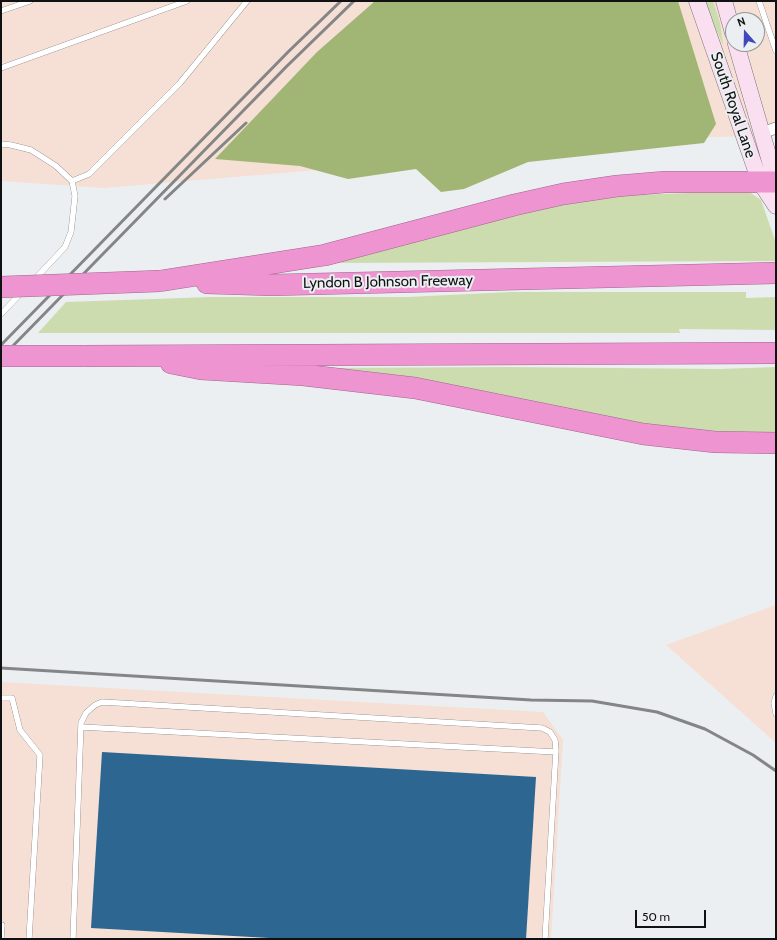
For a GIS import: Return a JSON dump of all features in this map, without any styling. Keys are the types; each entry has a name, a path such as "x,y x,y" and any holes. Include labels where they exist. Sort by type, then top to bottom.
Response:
{"highway":[{"path":"160,281 325,255 514,205 571,193 618,186 665,182 771,182"},
{"name":"Lyndon B Johnson Freeway","path":"1,286 160,281 272,286 776,273"},
{"path":"1,356 776,353"},
{"path":"138,355 200,369 303,375 415,388 643,434 715,442 776,443"}],"main road":[{"name":"South Royal Lane","path":"698,1 719,66 771,182"},
{"name":"South Royal Lane","path":"724,1 727,12"},
{"name":"South Royal Lane","path":"738,52 769,131 771,182 776,206"},
{"path":"719,66 738,52"}],"lane":[{"path":"1,11 30,1"},
{"path":"1,68 187,1"},
{"path":"72,181 89,174 180,83 247,1"},
{"path":"759,1 776,51"},
{"path":"1,144 31,150 56,166 72,181 75,196 72,232 65,247 1,314"},
{"path":"776,696 774,703 776,714"},
{"path":"1,698 12,698 20,730 40,755 29,939"},
{"path":"73,939 81,727 86,713 95,705 102,702 542,728 550,732 555,740 556,752 545,939"},
{"path":"81,727 556,752"},
{"path":"1,939 2,925"}],"shaded area":[{"path":"1,1 776,1 776,136 709,137 104,188 1,181"},
{"path":"776,605 776,743 666,645"},
{"path":"1,682 543,712 563,740 551,939 1,939"}],"green space":[{"path":"375,1 678,1 716,124 704,143 528,162 464,189 441,192 416,169 348,179 300,166 215,159 317,52"},
{"path":"704,1 713,1 720,23 723,45"},
{"path":"748,191 761,200 776,243 776,261 332,263 529,209 602,196"},
{"path":"512,292 746,292 746,298 776,297 776,330 679,329 680,333 38,333 66,302 211,297 407,297"},
{"path":"508,367 720,369 776,367 776,437 663,432 322,368"}],"building":[{"path":"102,752 536,777 526,939 287,939 91,928"}],"railway":[{"path":"1,345 289,51 341,1"},
{"path":"1,358 287,66 354,1"},
{"path":"165,199 246,123"},
{"path":"1,668 531,700 592,701 657,712 705,729 753,755 776,771"}]}
